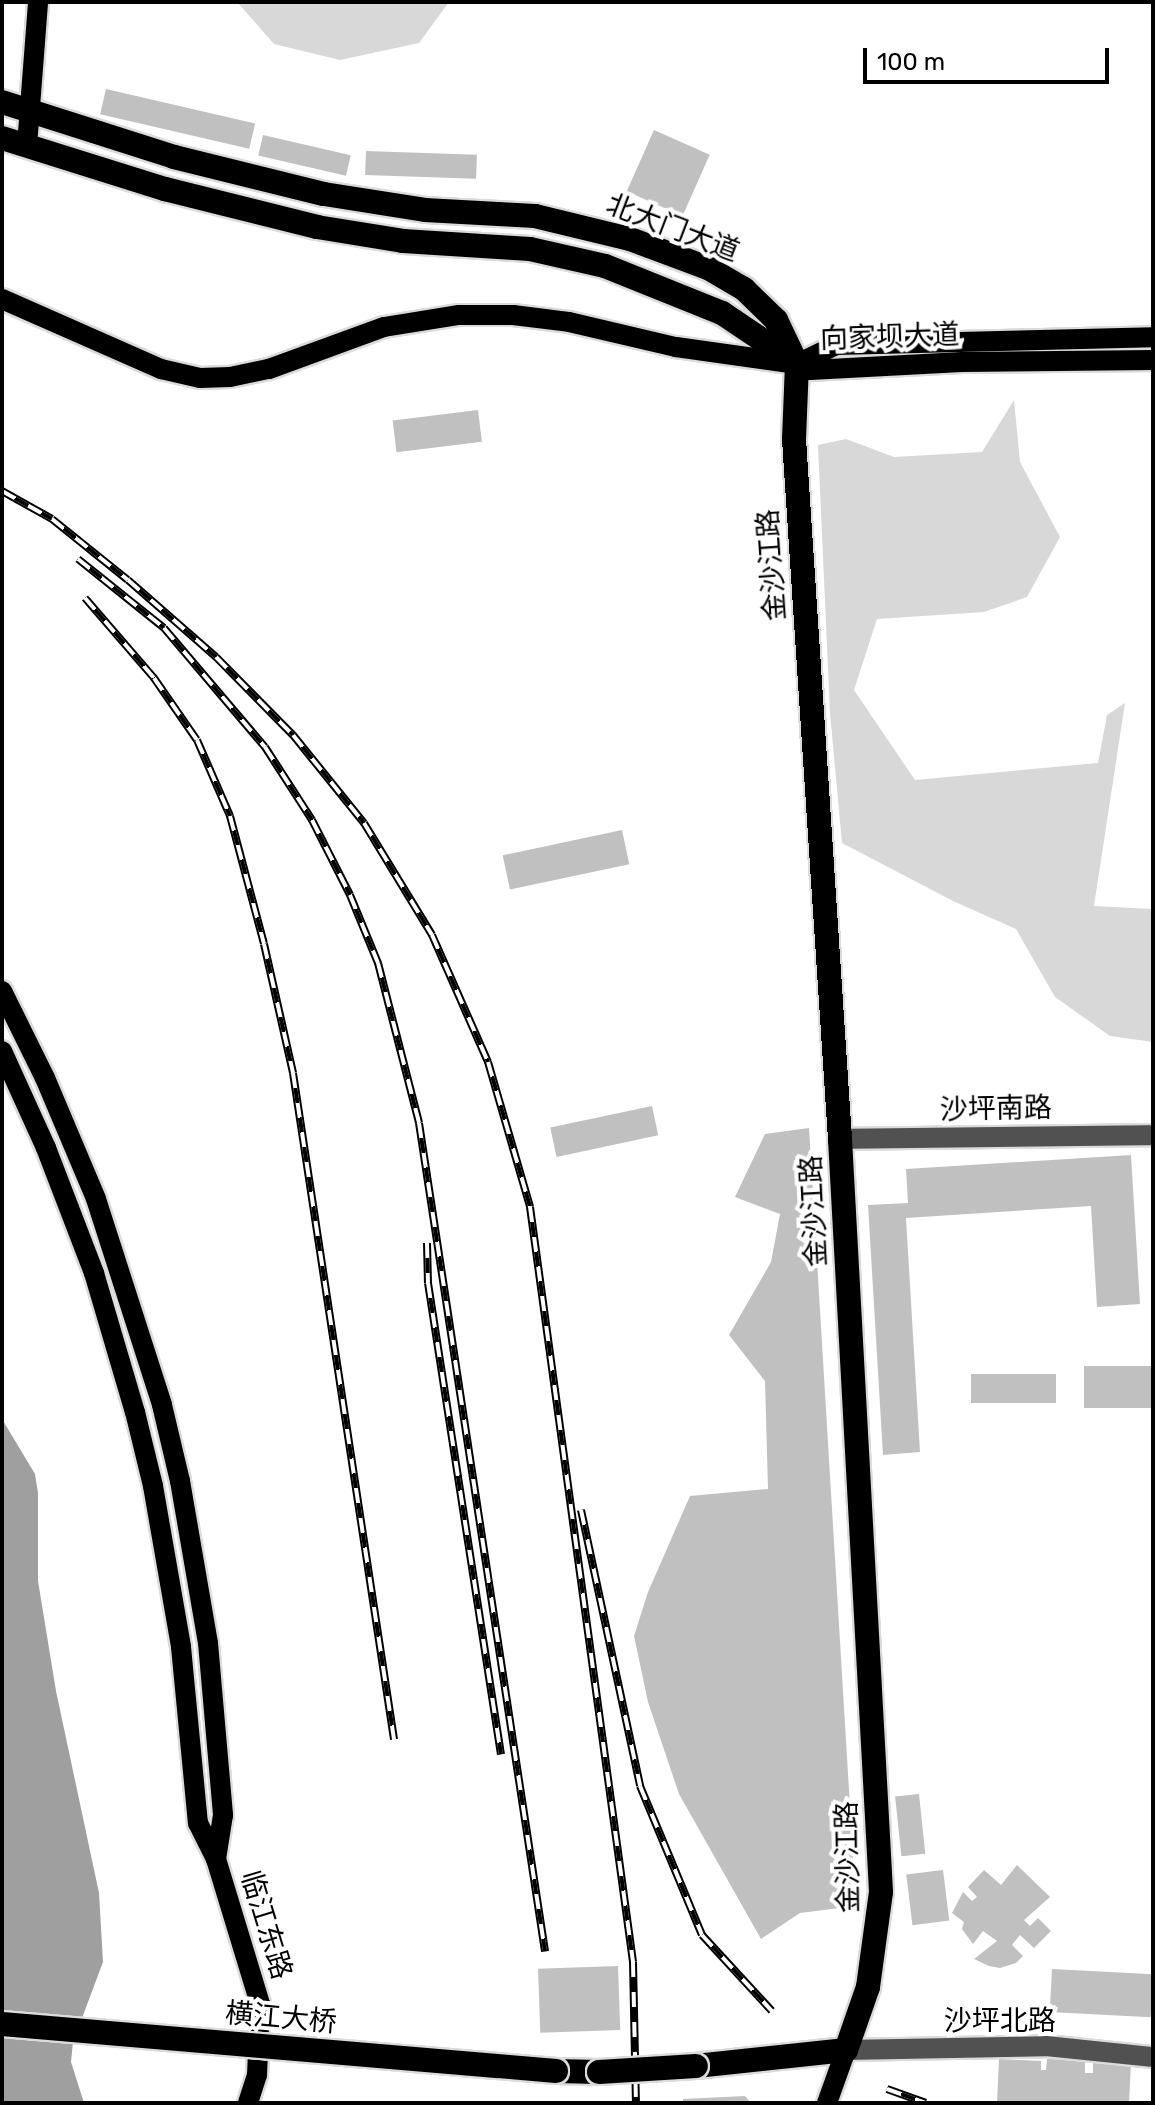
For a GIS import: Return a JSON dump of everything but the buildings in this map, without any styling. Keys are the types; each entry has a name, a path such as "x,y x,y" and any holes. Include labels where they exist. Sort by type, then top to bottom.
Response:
{"highway":[{"name":"北大门大道","path":"2,102 174,157 324,194 425,210 535,216 630,239 708,268 744,289 776,320 797,364"},
{"name":"北大门大道","path":"2,138 165,189 317,227 412,242 530,249 590,262 650,281 711,307 797,364"},
{"name":"金沙江路","path":"797,364 794,439 840,1139 881,1882 873,1966 846,2050"},
{"name":"横江大桥","path":"2,2024 556,2071 599,2072 696,2066 846,2050"}],"main road":[{"path":"27,146 38,2"},
{"path":"2,299 135,359 192,377 255,373 384,327 459,315 513,315 569,322 676,347 797,364"},
{"name":"向家坝大道","path":"797,364 836,345 1153,337"},
{"name":"向家坝大道","path":"797,364 810,370 962,362 1153,360"},
{"path":"2,991 45,1078 96,1199 162,1405 188,1520 208,1643 223,1815 216,1859"},
{"name":"临江东路","path":"2,1051 71,1209 135,1412 162,1533 181,1647 198,1823 216,1859 260,2004 257,2075 248,2103"},
{"path":"827,2103 846,2050"}],"street":[{"name":"沙坪南路","path":"840,1139 1153,1135"},
{"name":"沙坪北路","path":"846,2050 1046,2046 1153,2057"}],"shaded area":[{"path":"237,2 449,2 419,43 340,60 274,44"},
{"path":"1014,400 1020,462 1060,537 1027,597 984,612 877,619 854,690 915,780 1098,763 1107,715 1125,703 1094,906 1153,909 1153,1042 1110,1036 1055,997 1016,929 953,901 842,843 830,713 818,445 846,439 894,457 982,452"},
{"path":"2,1419 35,1474 38,1493 38,1581 56,1691 99,1893 103,1962 73,2042 71,2062 84,2103 2,2103"}],"railway":[{"path":"2,491 52,519 128,580 216,657 293,735 364,823 432,935 488,1062 530,1207 633,1962 636,2103"},
{"path":"78,559 164,628 265,747 312,820 350,895 378,963 419,1123 545,1951"},
{"path":"85,598 154,678 197,740 230,816 264,944 293,1073 394,1739"},
{"path":"427,1243 428,1283 501,1754"},
{"path":"581,1510 640,1786 702,1935 772,2011"},
{"path":"887,2089 926,2103"}]}
